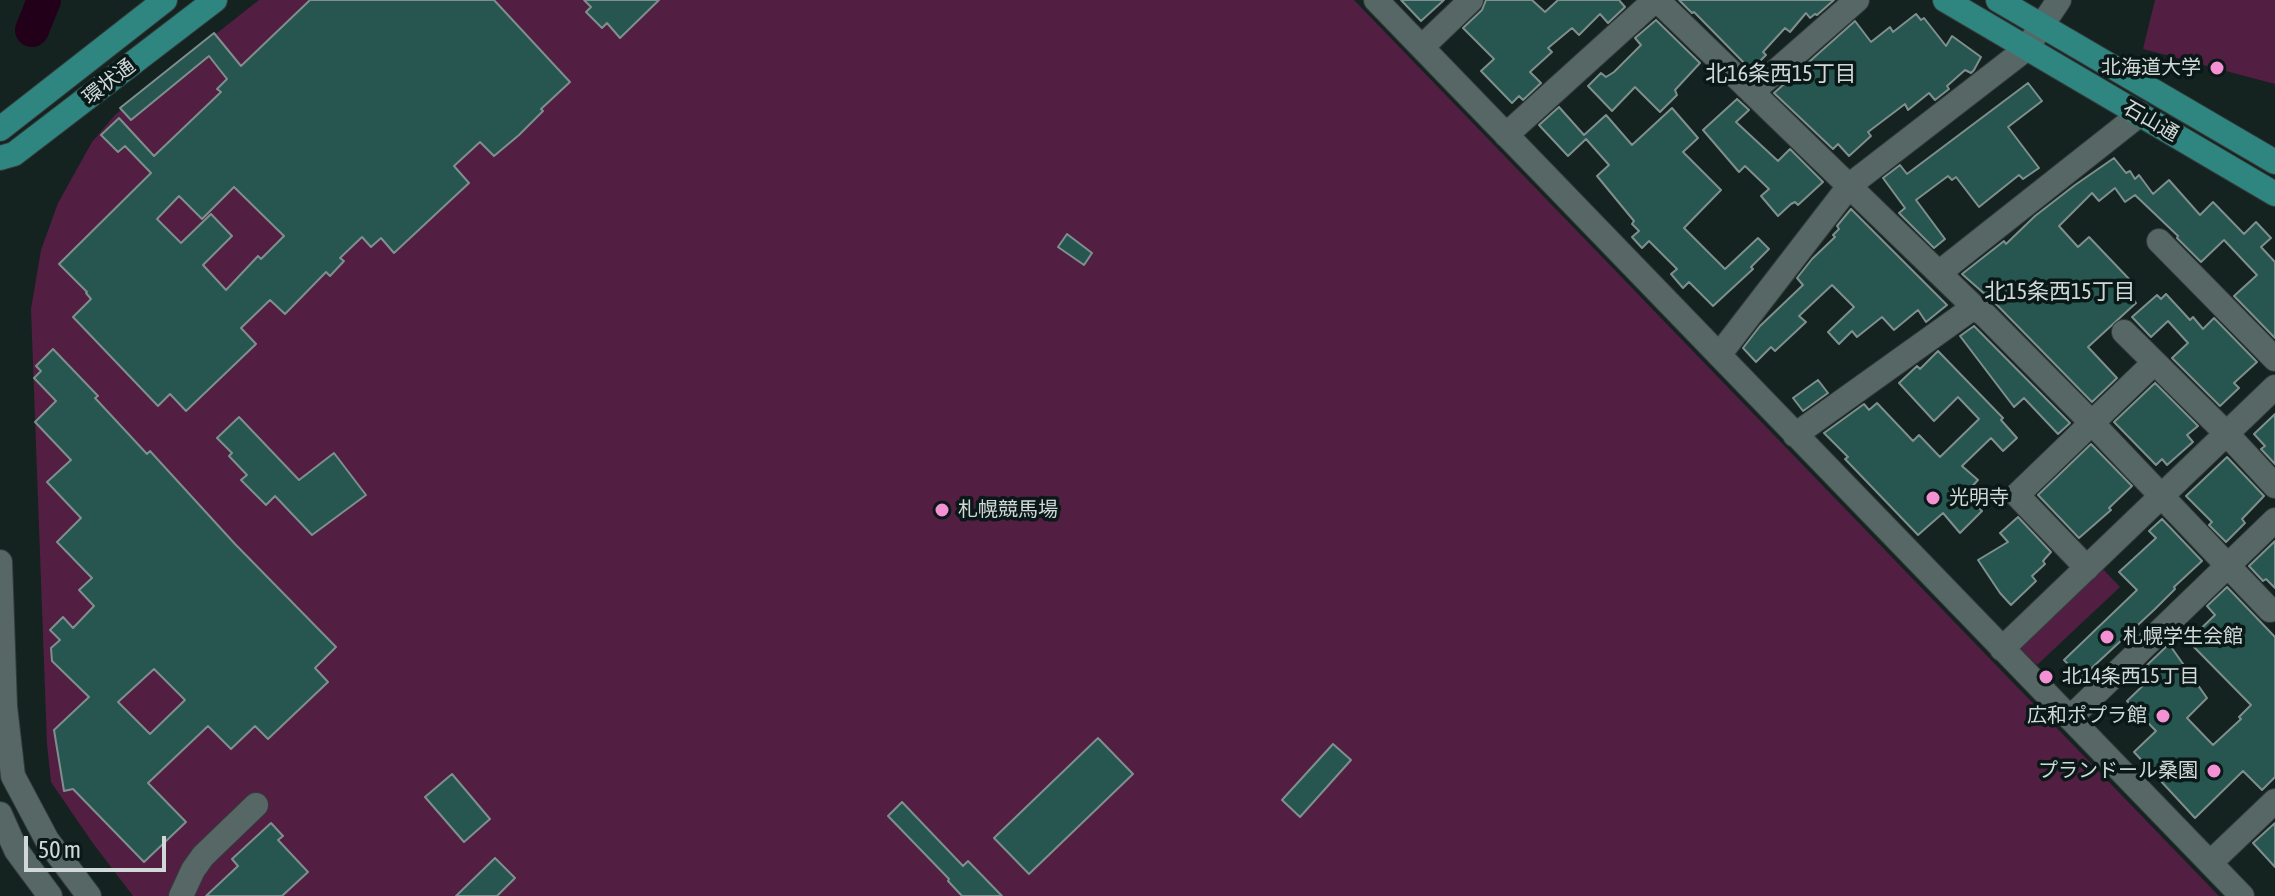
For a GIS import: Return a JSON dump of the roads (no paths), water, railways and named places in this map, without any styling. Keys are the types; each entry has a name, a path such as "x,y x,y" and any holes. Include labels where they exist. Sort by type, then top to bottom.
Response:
{"main road":[{"name":"環状通","path":"0,129 165,0"},
{"name":"環状通","path":"7,156 215,0"},
{"name":"石山通","path":"1945,0 2275,194"},
{"name":"石山通","path":"1998,0 2275,162"}],"street":[{"path":"1376,0 2242,896"},
{"path":"1422,47 1471,0"},
{"path":"1506,135 1656,0 1985,315 2270,610"},
{"path":"1752,92 1857,0"},
{"path":"1719,355 1850,185 2026,49 2059,0"},
{"path":"1940,272 2140,114"},
{"path":"2159,241 2275,359"},
{"path":"1795,435 1974,307"},
{"path":"2124,332 2275,486"},
{"path":"2087,568 2017,495 2154,363"},
{"path":"2002,649 2275,387"},
{"path":"2070,718 2275,520"},
{"path":"0,562 5,706 13,776 47,840 89,896"},
{"path":"2210,863 2275,801"},
{"path":"181,896 203,856 256,805"},
{"path":"0,814 16,850 50,896"}],"waterway":[{"path":"32,30 44,0"}],"place":[{"name":"北海道大学","path":"2217,68"},
{"name":"光明寺","path":"1933,498"},
{"name":"札幌競馬場","path":"942,510"},
{"name":"札幌学生会館","path":"2107,637"},
{"name":"北14条西15丁目","path":"2046,677"},
{"name":"広和ポプラ館","path":"2163,716"},
{"name":"プランドール桑園","path":"2214,771"}],"district":[{"name":"北16条西15丁目","path":"1781,74"},
{"name":"北15条西15丁目","path":"2060,292"}]}
